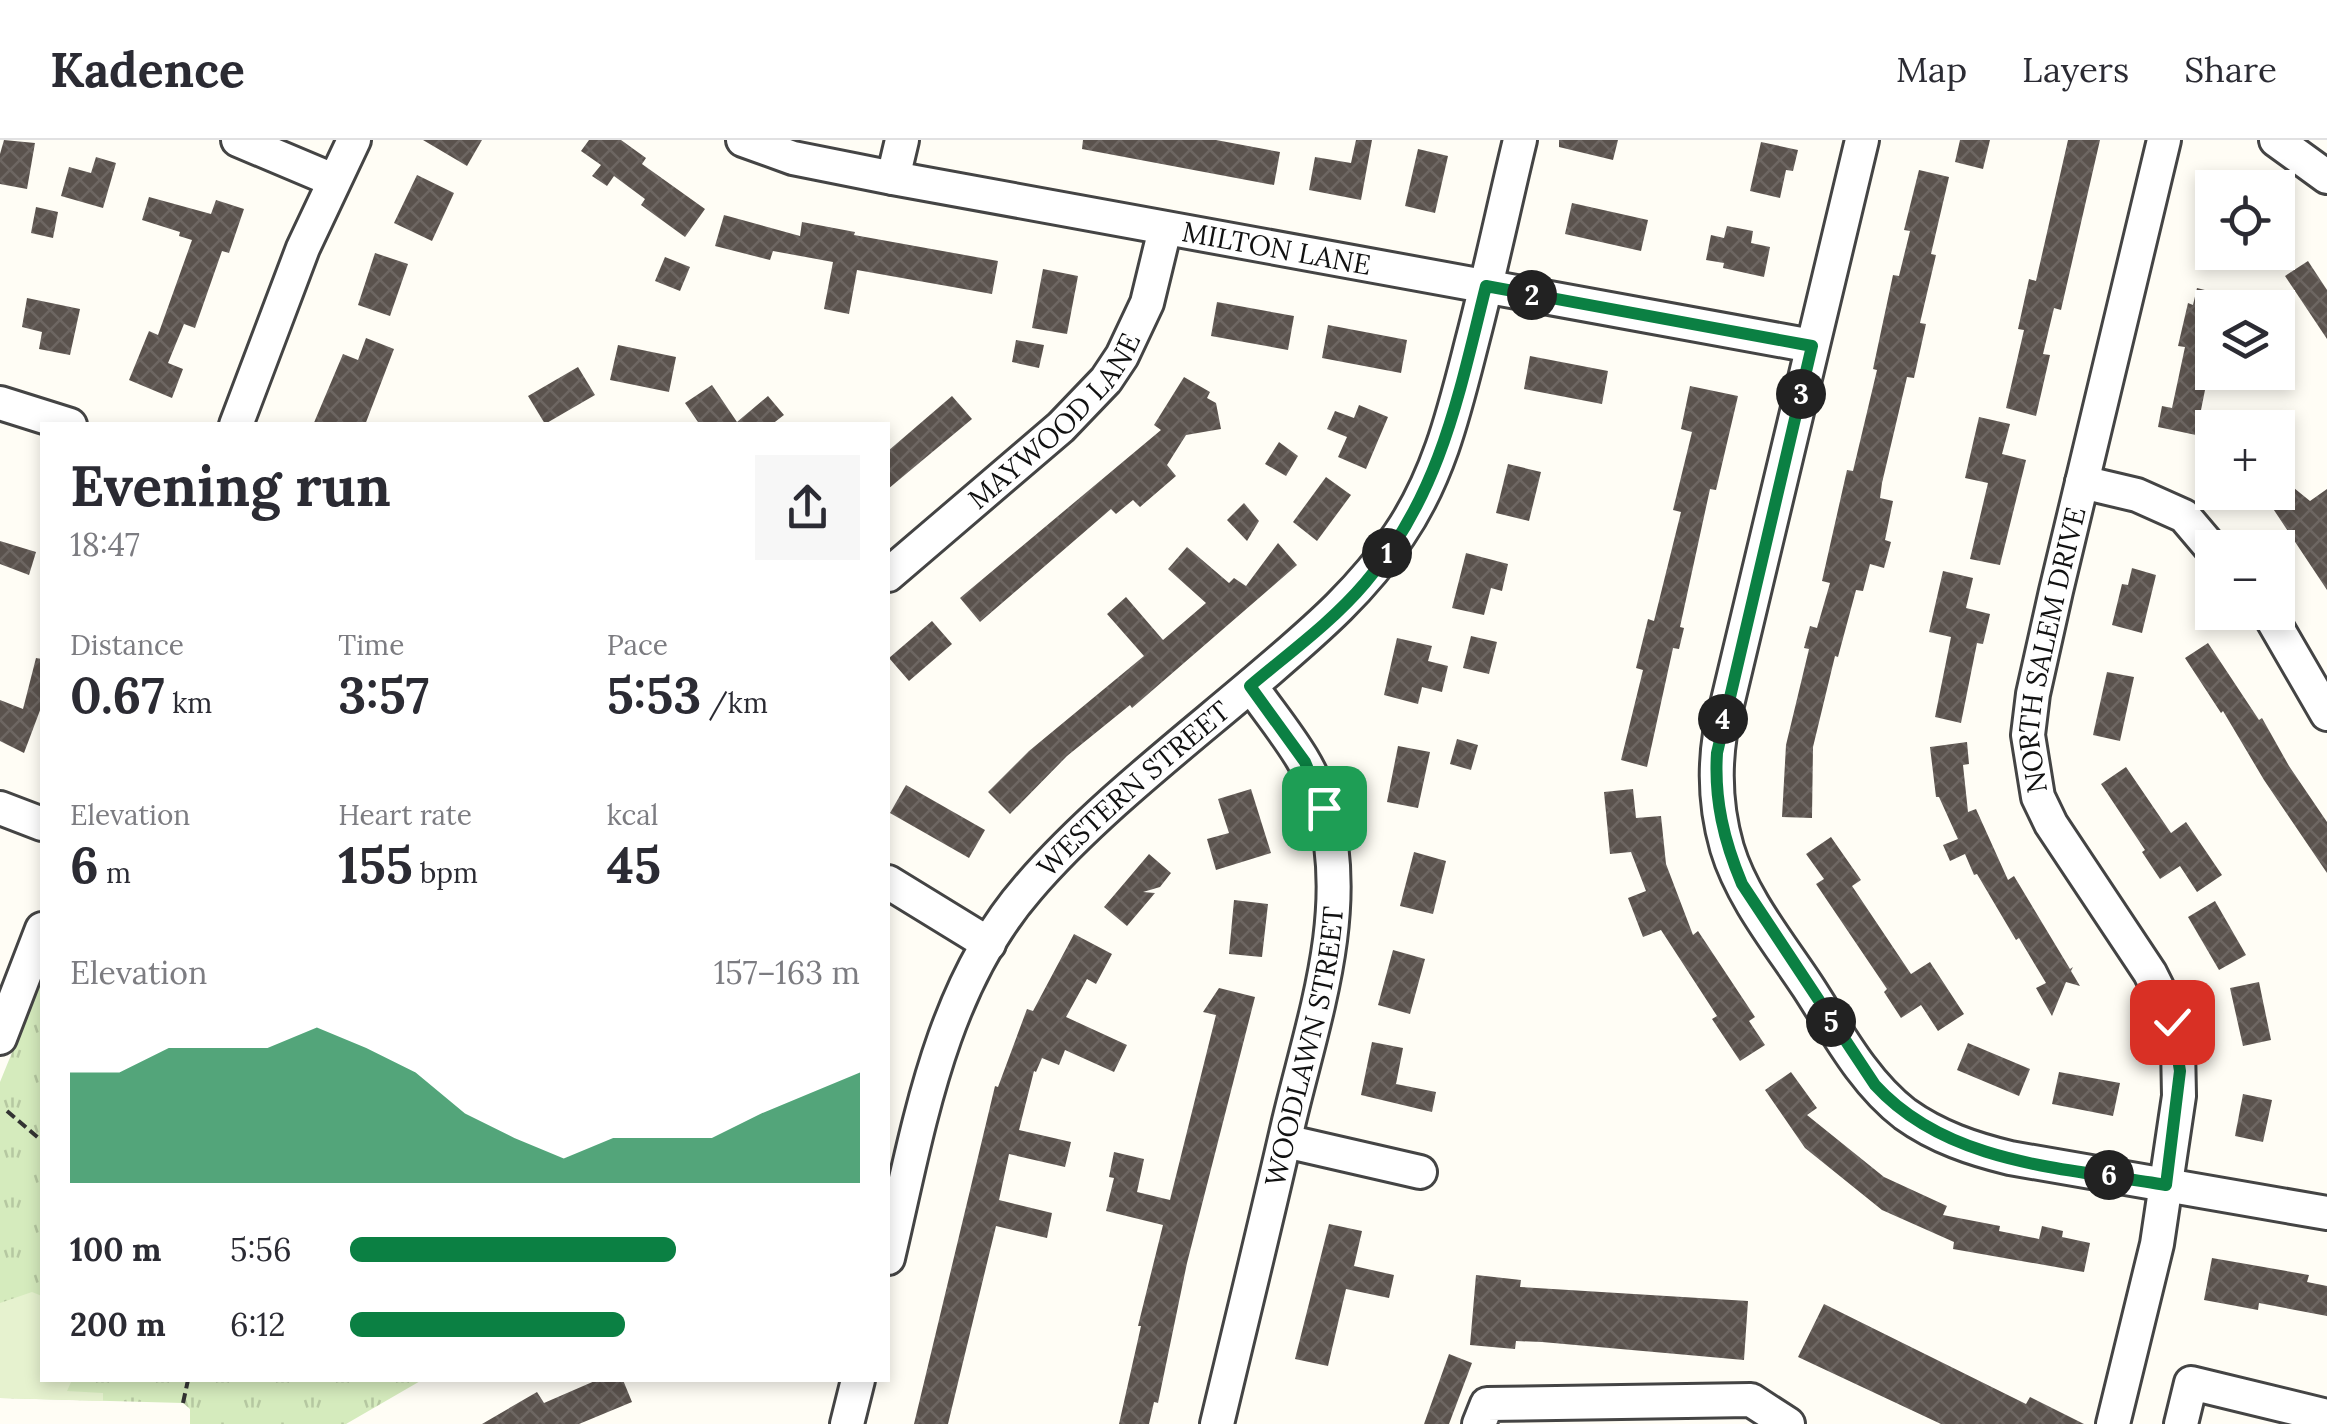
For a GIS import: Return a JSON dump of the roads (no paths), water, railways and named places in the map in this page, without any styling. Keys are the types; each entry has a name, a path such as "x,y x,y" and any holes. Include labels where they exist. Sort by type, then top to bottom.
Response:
{"street":[{"path":"238,140 333,180"},
{"path":"237,422 303,248 354,140"},
{"name":"MILTON LANE","path":"742,140 793,158 894,178 1812,346"},
{"path":"894,178 902,140"},
{"name":"WESTERN STREET","path":"890,1250 949,1024 989,944 1026,890 1079,836 1336,612 1365,583 1402,532 1449,434 1520,140"},
{"path":"1862,140 1720,734 1716,794 1728,850 1742,884 1861,1067 1904,1113 1927,1128 1978,1150 2327,1213"},
{"name":"NORTH SALEM DRIVE","path":"2112,1424 2157,1244 2180,1071 2172,1022 2150,973 2051,824 2038,796 2028,735 2033,694 2164,140"},
{"path":"2276,140 2327,178"},
{"name":"MAYWOOD LANE","path":"890,572 1061,427 1106,380 1147,303 1165,229"},
{"path":"0,403 60,422"},
{"path":"2082,482 2137,495 2184,516 2196,530"},
{"path":"2278,630 2327,714"},
{"name":"WOODLAWN STREET","path":"1217,1424 1330,940 1336,889 1324,808 1315,783 1305,762 1250,686"},
{"path":"0,808 40,823"},
{"path":"890,883 989,944"},
{"path":"0,1038 40,934"},
{"path":"1284,1141 1420,1172"},
{"path":"847,1424 858,1382"},
{"path":"2181,1424 2191,1383 2327,1416"},
{"path":"1479,1424 1487,1404 1752,1400 1788,1424"}]}
